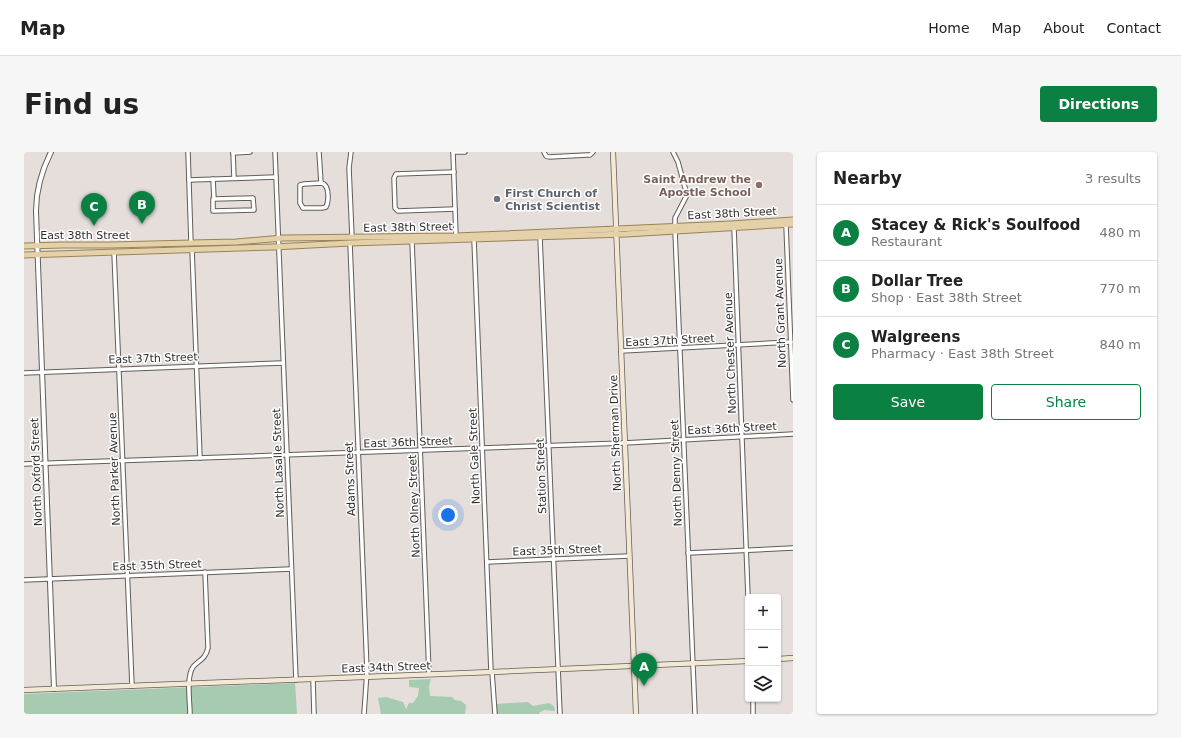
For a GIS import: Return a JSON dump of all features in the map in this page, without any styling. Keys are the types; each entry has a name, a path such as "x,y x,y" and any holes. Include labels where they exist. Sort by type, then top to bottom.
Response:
{"main road":[{"name":"North Sherman Drive","path":"612,152 636,714"},
{"name":"East 38th Street","path":"24,255 114,252 278,238 412,241 540,237 793,220"},
{"name":"East 38th Street","path":"675,229 734,228 793,224"},
{"name":"East 38th Street","path":"24,246 278,246 351,240 616,232"},
{"path":"781,659 793,658"},
{"name":"East 34th Street","path":"24,690 745,661"}],"street":[{"name":"North Oxford Street","path":"51,152 43,171 37,192 36,211 54,689"},
{"path":"188,152 200,458"},
{"path":"234,178 233,152 250,152"},
{"name":"North Lasalle Street","path":"275,152 296,680"},
{"path":"319,152 320,183"},
{"name":"Adams Street","path":"351,152 349,168 351,240 366,677 364,714"},
{"path":"456,236 453,152 465,152"},
{"path":"544,152 546,156 550,157 587,155 593,152"},
{"name":"North Denny Street","path":"673,152 678,162 687,195 675,218 675,229 695,714"},
{"path":"454,172 398,174 395,175 394,178 395,208 398,211 455,209"},
{"path":"189,180 276,177"},
{"path":"213,179 213,211 254,210 253,198 214,199"},
{"path":"320,183 327,186 328,203 326,207 303,208 300,203 300,185 320,183"},
{"name":"North Grant Avenue","path":"786,225 792,342 793,400"},
{"name":"North Chester Avenue","path":"734,228 748,594"},
{"name":"Station Street","path":"540,237 560,714"},
{"name":"North Gale Street","path":"474,240 487,562 495,714"},
{"name":"North Olney Street","path":"412,241 429,674"},
{"name":"North Parker Avenue","path":"114,252 132,686"},
{"name":"East 37th Street","path":"621,351 792,342"},
{"name":"East 37th Street","path":"24,373 118,368 283,363"},
{"name":"East 36th Street","path":"24,464 624,443 793,434"},
{"path":"688,553 793,548"},
{"name":"East 35th Street","path":"487,562 629,556"},
{"name":"East 35th Street","path":"24,580 291,569"},
{"path":"190,714 189,676 191,670 196,664 205,657 208,648 205,572"},
{"path":"313,679 314,714"},
{"path":"753,702 753,714"}],"green space":[{"path":"431,679 429,687 430,696 452,697 455,700 461,701 466,705 465,714 381,714 378,698 386,697 403,702 406,709 409,703 413,703 418,696 419,688 409,687 409,680"},
{"path":"295,683 297,714 24,714 24,694"},
{"path":"528,702 533,706 549,703 554,706 555,711 544,710 539,714 496,714 495,704"}],"place":[{"name":"Saint Andrew the Apostle School","path":"759,185"},
{"name":"First Church of Christ Scientist","path":"497,199"},
{"name":"Dollar Tree","path":"142,224"},
{"name":"Walgreens","path":"94,226"},
{"name":"Stacey & Rick's Soulfood","path":"644,686"}]}
